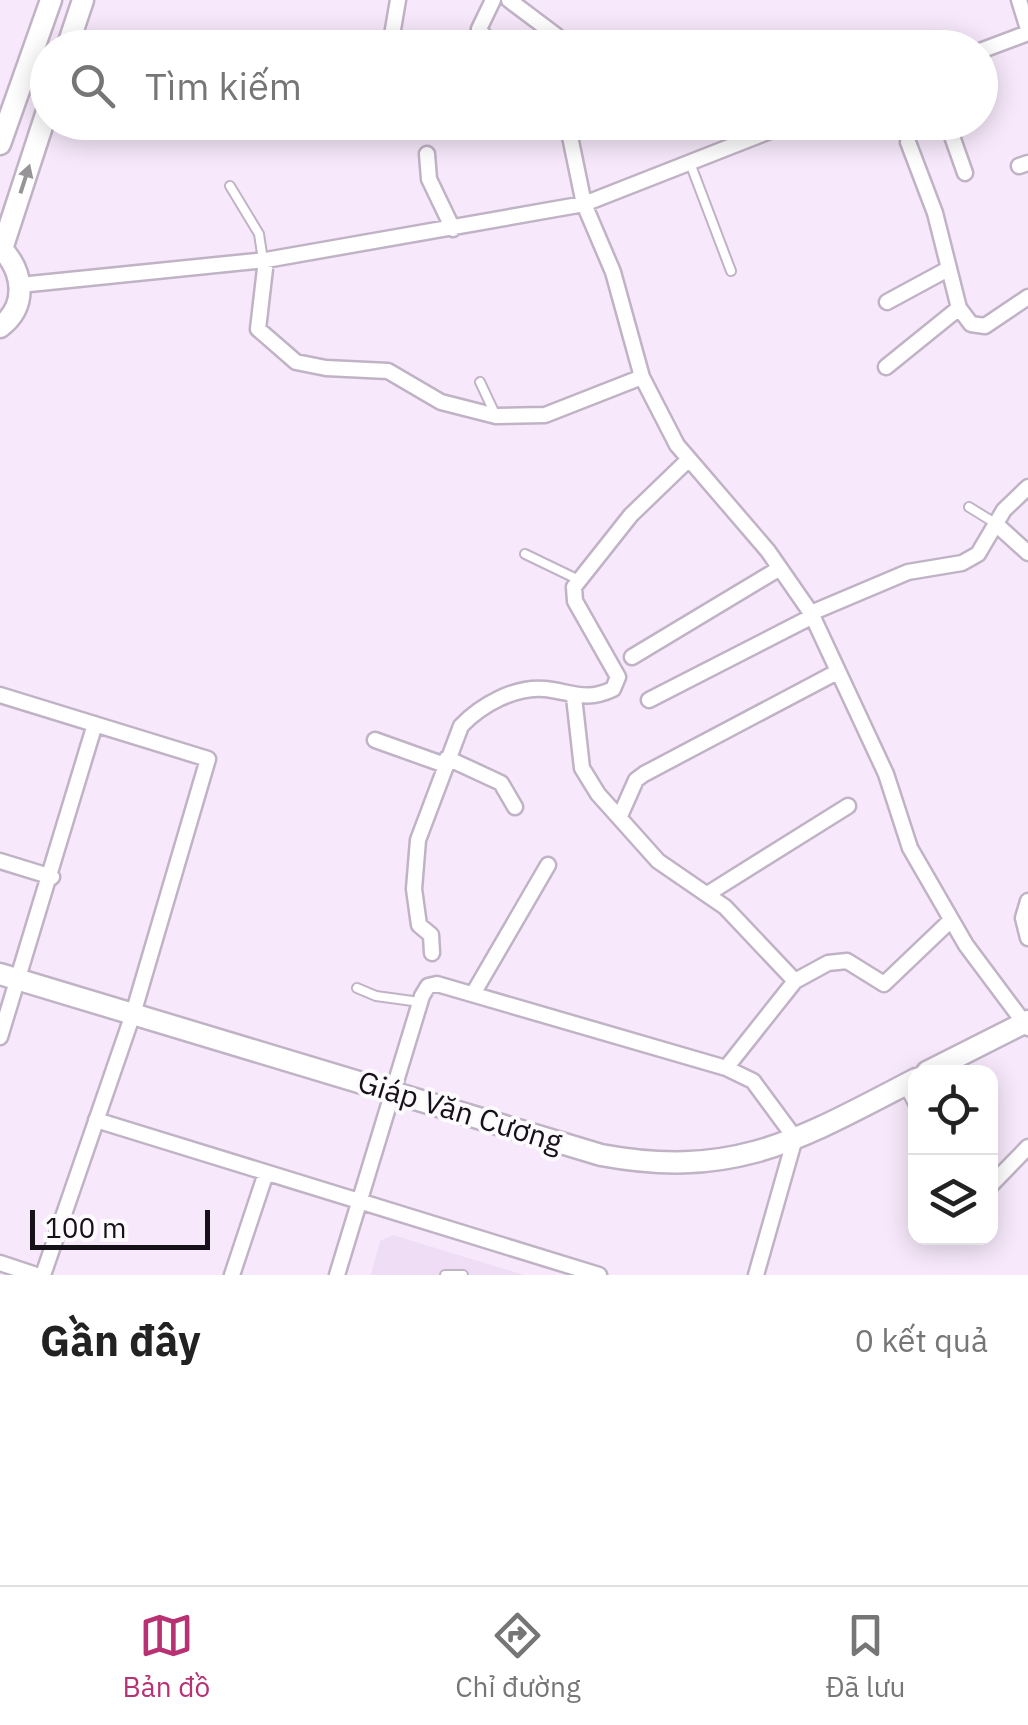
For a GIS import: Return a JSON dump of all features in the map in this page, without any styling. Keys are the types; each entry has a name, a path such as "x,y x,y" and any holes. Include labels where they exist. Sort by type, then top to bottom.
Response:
{"street":[{"path":"40,30 51,0"},
{"path":"74,30 83,0"},
{"path":"393,30 398,0"},
{"path":"480,30 493,0"},
{"path":"509,0 549,30"},
{"path":"998,44 1028,31 1019,0"},
{"path":"0,144 30,59"},
{"path":"0,327 16,308 20,285 12,258 1,248 37,140"},
{"path":"571,140 584,204 613,272 642,377 688,460 780,568 812,614 886,774 900,826 951,920 1027,1024 942,1065"},
{"path":"20,285 264,260 584,204 747,140"},
{"path":"953,140 965,172"},
{"path":"908,142 935,213 960,308 976,328 1028,297"},
{"path":"426,154 429,179 453,229"},
{"path":"264,260 258,329 281,353 326,368 388,371 442,402 496,416 545,415 642,377"},
{"path":"887,302 948,270"},
{"path":"886,367 960,308"},
{"path":"432,953 431,935 419,924 414,889 421,829 461,726 474,712 498,699 541,688 574,697 598,696 618,683 572,594 631,515 688,460"},
{"path":"649,700 812,614 908,572 962,563 978,554 1004,510 1028,487"},
{"path":"996,524 1028,553"},
{"path":"632,657 780,568"},
{"path":"620,816 636,780 644,774 836,672"},
{"path":"574,697 582,768 598,794 658,861 708,893 795,980"},
{"path":"0,1264 40,1275 133,1014 208,759 1,698"},
{"path":"0,1038 10,977 52,877 95,724"},
{"path":"375,740 501,784 515,807"},
{"path":"708,893 848,806"},
{"path":"0,861 52,877"},
{"path":"473,994 548,865"},
{"path":"1028,901 1023,918 1028,938"},
{"path":"726,1068 795,980 828,963 847,961 884,984 951,920"},
{"name":"Giáp Văn Cương","path":"10,977 601,1155 650,1164 706,1164 755,1154 908,1082"},
{"path":"338,1275 420,1002 428,986 438,984 726,1068 754,1082 796,1138 756,1275"},
{"path":"96,1120 566,1270 599,1275"},
{"path":"998,1178 1028,1146"},
{"path":"232,1275 266,1173"}],"lane":[{"path":"690,162 732,271"},
{"path":"230,186 259,234 264,260"},
{"path":"480,382 496,416"},
{"path":"970,507 996,524"},
{"path":"526,554 579,580"},
{"path":"357,988 376,996 420,1002"},
{"path":"446,1275 463,1275"}],"shaded area":[{"path":"393,1235 524,1275 371,1275 380,1241"}]}
